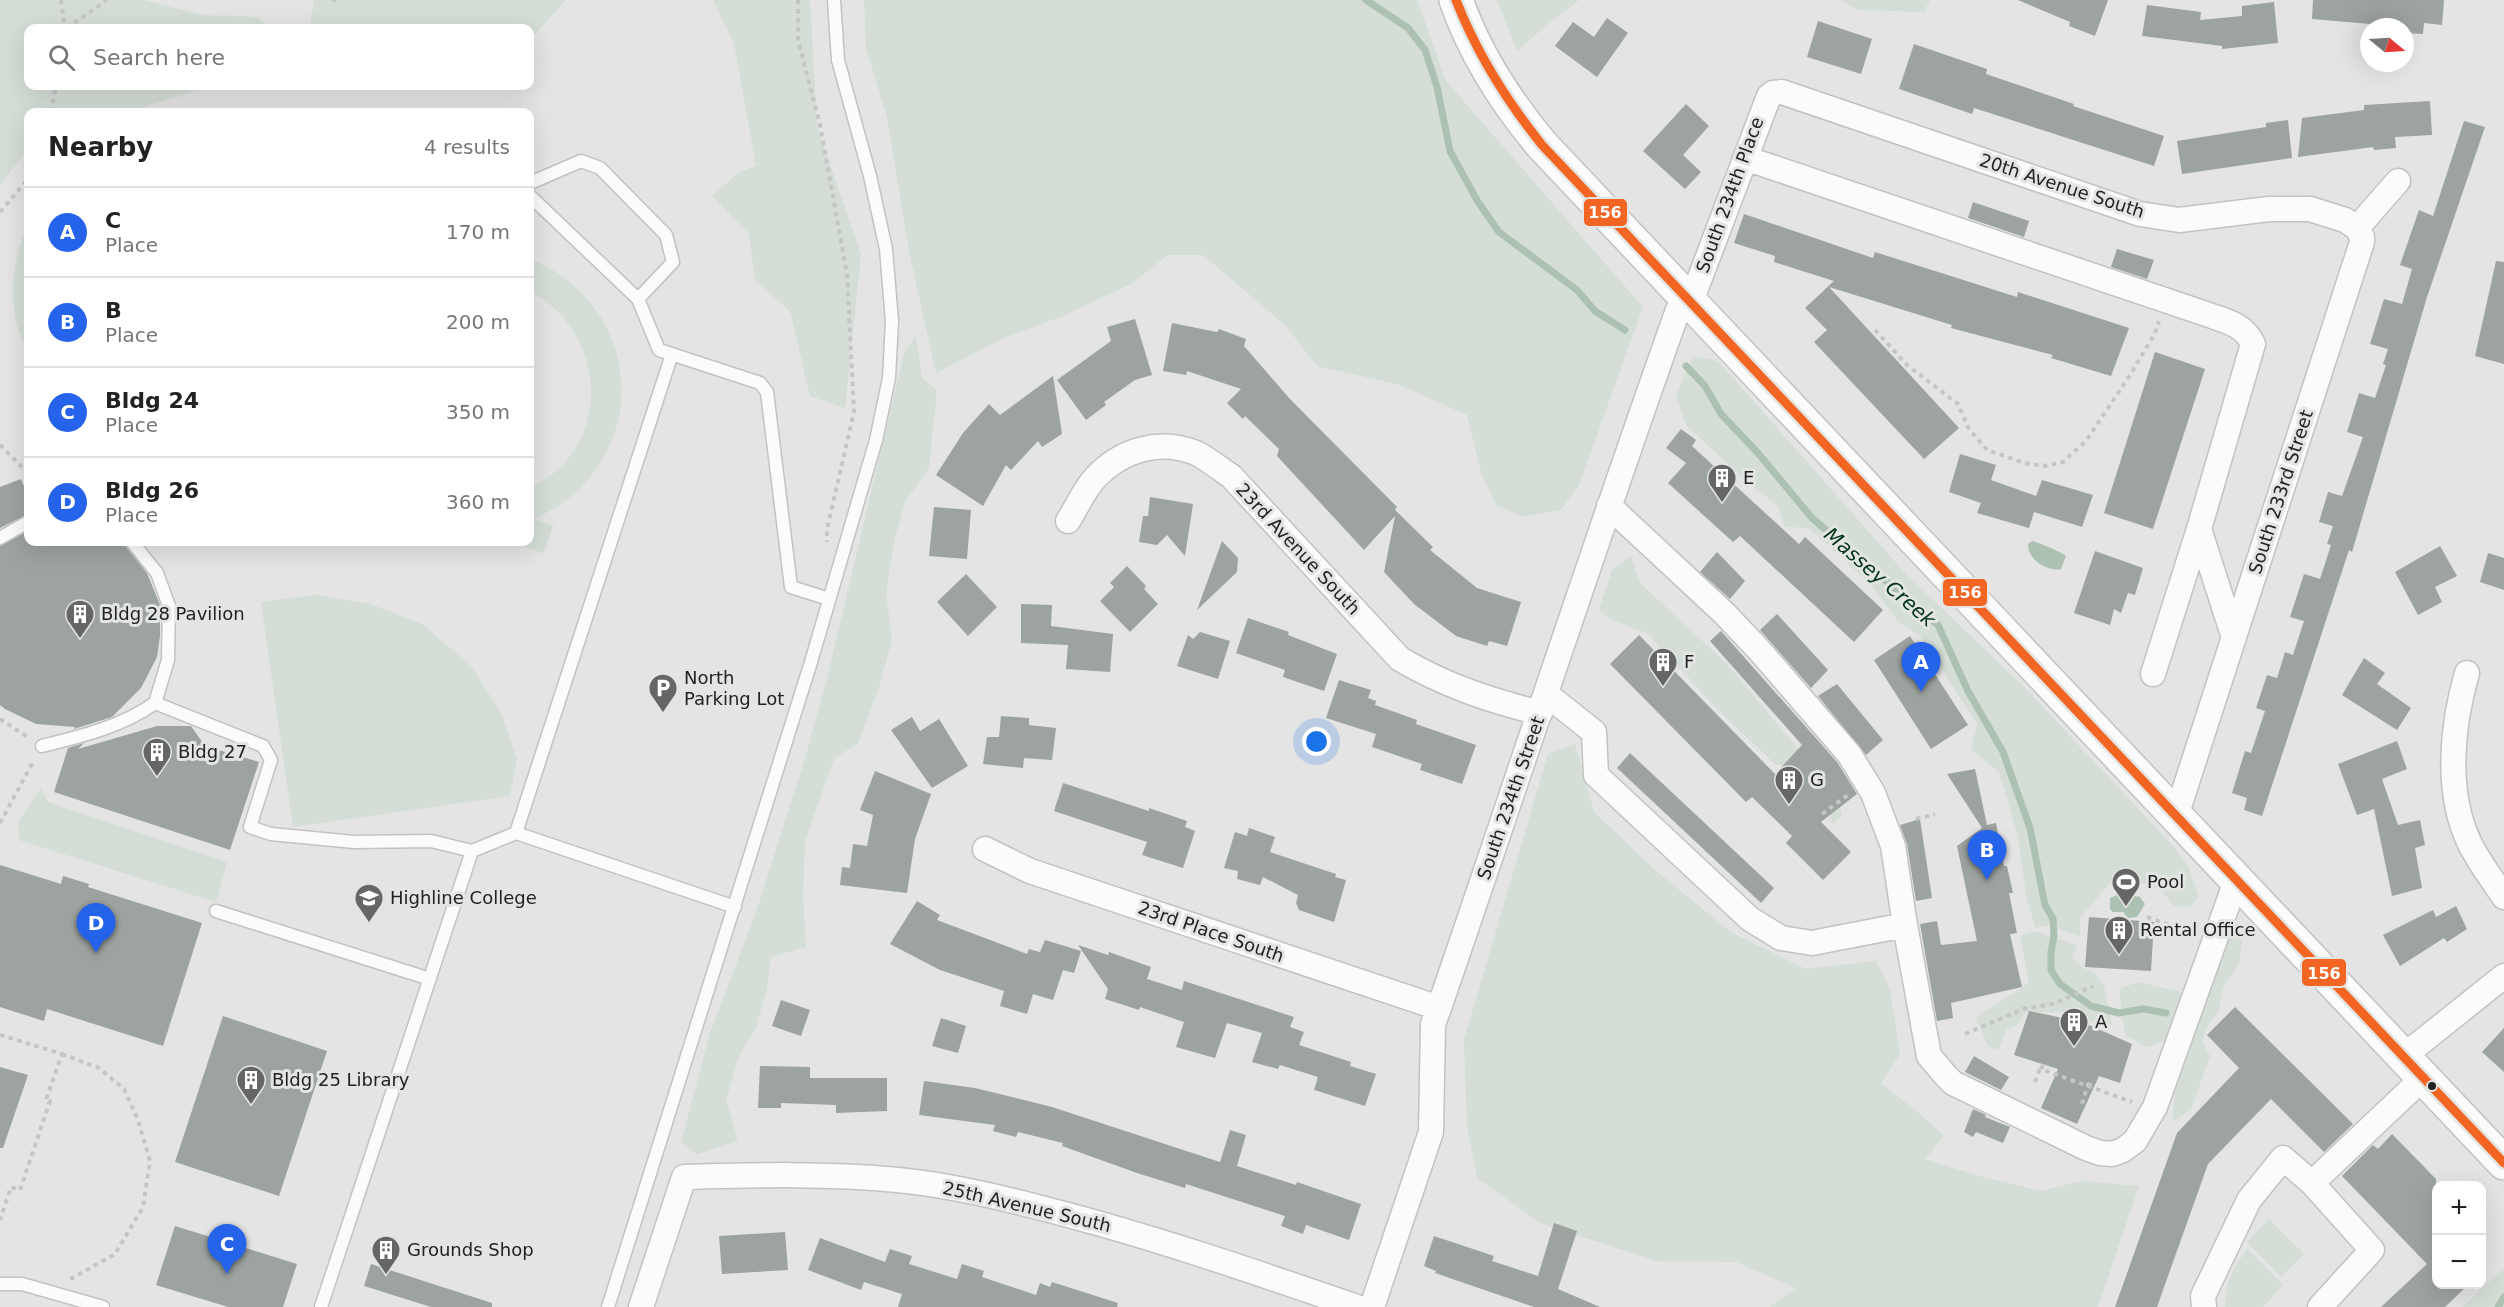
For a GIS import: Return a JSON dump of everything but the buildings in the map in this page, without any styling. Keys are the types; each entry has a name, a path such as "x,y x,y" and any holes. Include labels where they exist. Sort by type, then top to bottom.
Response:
{"main road":[{"path":"1456,0 1481,59 1518,117 1542,145 2504,1163"}],"street":[{"name":"20th Avenue South","path":"1773,93 1782,92 2140,214 2179,220 2269,210 2310,209 2345,220 2357,228"},
{"name":"South 234th Place","path":"1688,298 1695,291 1764,104 1773,93"},
{"path":"1745,158 2165,300 2238,326 2248,334 2253,344 2199,529 2153,674"},
{"path":"2357,228 2398,181"},
{"name":"South 233rd Street","path":"2176,816 2362,243 2362,237 2357,228"},
{"name":"South 234th Street","path":"1372,1307 1431,1132 1433,1024 1609,506 1678,310 1688,298"},
{"name":"23rd Avenue South","path":"1068,521 1094,479 1120,456 1143,449 1166,446 1196,453 1231,476 1400,659 1430,676 1472,694 1543,703"},
{"path":"1609,506 1725,614 1849,754 1879,805 1893,846 1929,1056 1953,1083 2086,1148 2112,1154 2123,1150 2135,1141 2155,1107 2236,881"},
{"path":"2199,529 2234,638"},
{"path":"2467,673 2458,706 2454,772 2456,792 2462,823 2469,841 2504,897"},
{"path":"1543,703 1594,732 1596,775 1750,919 1781,939 1812,943 1905,925"},
{"name":"23rd Place South","path":"985,849 1030,871 1439,1008"},
{"path":"2312,1184 2414,1066 2504,976"},
{"path":"2204,1307 2203,1296 2249,1200 2283,1158 2312,1184 2372,1250 2320,1307"},
{"name":"25th Avenue South","path":"641,1307 684,1177 826,1174 900,1180 970,1191 1179,1246 1357,1307"}],"lane":[{"path":"608,1307 735,907 829,599 876,440 889,378 892,321 886,249 870,176 838,60 834,0"},
{"path":"534,181 581,161 600,168 666,235 673,262 638,299"},
{"path":"534,200 638,299 659,351 760,383 767,392 791,587 829,599"},
{"path":"516,833 672,354"},
{"path":"0,538 24,524"},
{"path":"42,746 87,735 135,717 155,703 168,660 170,606 157,573 135,546"},
{"path":"155,703 263,746 271,760 250,827 271,834 354,842 431,841 472,851 516,833 735,907"},
{"path":"321,1307 472,851"},
{"path":"216,911 430,979"},
{"path":"0,1284 30,1286 103,1307"}],"path":[{"path":"61,0 65,24"},
{"path":"72,24 107,0"},
{"path":"798,0 798,40 820,125 847,274 854,412 827,529 827,553"},
{"path":"52,108 55,90"},
{"path":"0,212 24,184"},
{"path":"1875,330 1907,365 1958,404 1970,429 1987,450 2024,463 2044,466 2063,462 2086,441 2127,381 2155,333 2165,300"},
{"path":"0,445 24,469"},
{"path":"0,719 42,746 0,823"},
{"path":"1822,814 1840,801"},
{"path":"1916,819 1935,814"},
{"path":"2147,917 2175,927 2171,939"},
{"path":"1965,1034 2023,1009 2053,1004 2093,986"},
{"path":"0,1035 99,1068 124,1089 138,1120 150,1161 143,1208 115,1254 70,1280 30,1286"},
{"path":"0,1220 11,1187 20,1190 50,1101 46,1100 62,1054"},
{"path":"2036,1082 2042,1064 2041,1069 2124,1099"},
{"path":"2082,1104 2090,1081 2090,1087"}],"shaded area":[{"path":"0,0 144,0 202,15 258,17 264,24 24,24 24,90 198,90 141,108 24,108 24,154 0,185"},
{"path":"314,0 566,0 534,36 534,24 311,24"},
{"path":"713,0 810,0 817,127 861,254 845,408 810,396 790,311 755,280 749,234 712,196 739,172 756,166 734,43"},
{"path":"864,0 1417,0 1446,81 1643,307 1579,485 1561,510 1523,517 1496,505 1481,472 1467,415 1400,385 1317,366 1286,326 1203,255 1168,255 1131,284 1063,316 1004,338 936,373 909,251 887,117 866,48"},
{"path":"1497,0 1579,0 1517,51"},
{"path":"1841,0 1930,0 1924,12 1858,10"},
{"path":"24,236 24,344 16,321 13,289 17,257"},
{"path":"534,261 562,276 587,299 606,327 618,357 622,390 617,423 605,455 583,485 572,495 534,519 534,485 558,470 577,446 588,419 591,390 587,361 575,334 556,310 534,294"},
{"path":"916,336 922,378 937,390 929,468 905,502 894,541 886,593 892,640 878,691 858,743 834,759 805,841 803,898 806,947 771,957 767,989 755,1030 739,1055 726,1100 738,1141 697,1154 681,1142 710,1033 755,915 803,765 826,683 904,353"},
{"path":"1693,356 1718,361 1905,573 2023,686 2176,849 2188,866 2199,897 2190,907 2174,906 2161,890 2115,877 2080,918 2080,937 2049,925 2035,928 2026,894 2018,836 1999,772 1971,749 1977,724 1921,637 1899,622 1870,584 1809,528 1785,527 1778,506 1745,480 1686,425 1676,396"},
{"path":"534,519 553,525 544,553 519,546 534,546"},
{"path":"2032,541 2066,556 2061,569 2044,566 2034,559 2028,544"},
{"path":"1631,556 1640,583 1727,664 1836,794 1842,815 1833,824 1825,805 1791,767 1775,764 1723,715 1647,633 1611,620 1599,610 1612,570"},
{"path":"315,595 370,604 422,624 471,666 501,713 517,759 510,796 293,827 261,602"},
{"path":"1575,744 1594,812 1655,870 1732,933 1806,969 1876,961 1890,989 1900,1054 1881,1083 1944,1136 1925,1159 1979,1176 2041,1191 2081,1181 2139,1186 2098,1307 1769,1307 1796,1288 1736,1262 1657,1261 1540,1223 1477,1178 1467,1127 1464,1040 1548,754"},
{"path":"41,788 48,802 227,862 216,902 19,840 18,822"},
{"name":"Pool","path":"2117,895 2129,900 2135,896 2140,897 2145,904 2137,917 2128,918 2123,912 2113,912 2110,909 2110,898"},
{"path":"2231,929 2243,935 2239,964 2223,987 2219,1011 2208,1025 2202,1041 2210,1056 2191,1110 2172,1122 2175,1092 2191,1047 2199,1013"},
{"path":"2035,931 2077,945 2072,958 2083,968 2094,972 2104,985 2112,1025 2098,1025 2070,1009 2059,1012 2026,1012 2018,1024 2006,1030 1998,1050 1988,1046 1976,1018 2029,982 2020,936"},
{"path":"2138,982 2182,992 2178,1011 2165,1041 2147,1047 2125,1035 2119,989"},
{"path":"2269,1219 2304,1254 2281,1277 2247,1242"},
{"path":"2247,1249 2283,1285 2263,1307 2225,1307 2231,1276"},
{"path":"2504,1269 2504,1307 2462,1307 2482,1289 2486,1289 2486,1285"}],"waterway":[{"name":"Massey Creek","path":"1366,0 1408,28 1425,50 1437,87 1450,151 1478,202 1499,232 1577,290 1595,311 1625,330"},
{"name":"Massey Creek","path":"1686,366 1705,386 1721,414 1758,453 1812,518 1938,625 1968,691 2003,752 2030,828 2045,905 2053,919 2051,970 2060,984 2091,1006 2119,1013 2143,1009 2166,1013"},
{"name":"Massey Creek","path":"2498,1307 2504,1297"}],"transit line":[{"name":"156","path":"1456,0 1493,76 1542,145 2504,1163"}],"place":[{"name":"E","path":"1722,504"},
{"name":"Bldg 28 Pavilion","path":"80,640"},
{"name":"F","path":"1663,688"},
{"name":"C","path":"1921,692"},
{"name":"North Parking Lot","path":"663,714"},
{"name":"Bldg 27","path":"157,778"},
{"name":"G","path":"1789,806"},
{"name":"B","path":"1987,880"},
{"name":"Pool","path":"2126,908"},
{"name":"Highline College","path":"369,924"},
{"name":"Bldg 26","path":"96,953"},
{"name":"Rental Office","path":"2119,956"},
{"name":"A","path":"2074,1048"},
{"name":"Bldg 25 Library","path":"251,1106"},
{"name":"Bldg 24","path":"227,1274"},
{"name":"Grounds Shop","path":"386,1276"}]}
